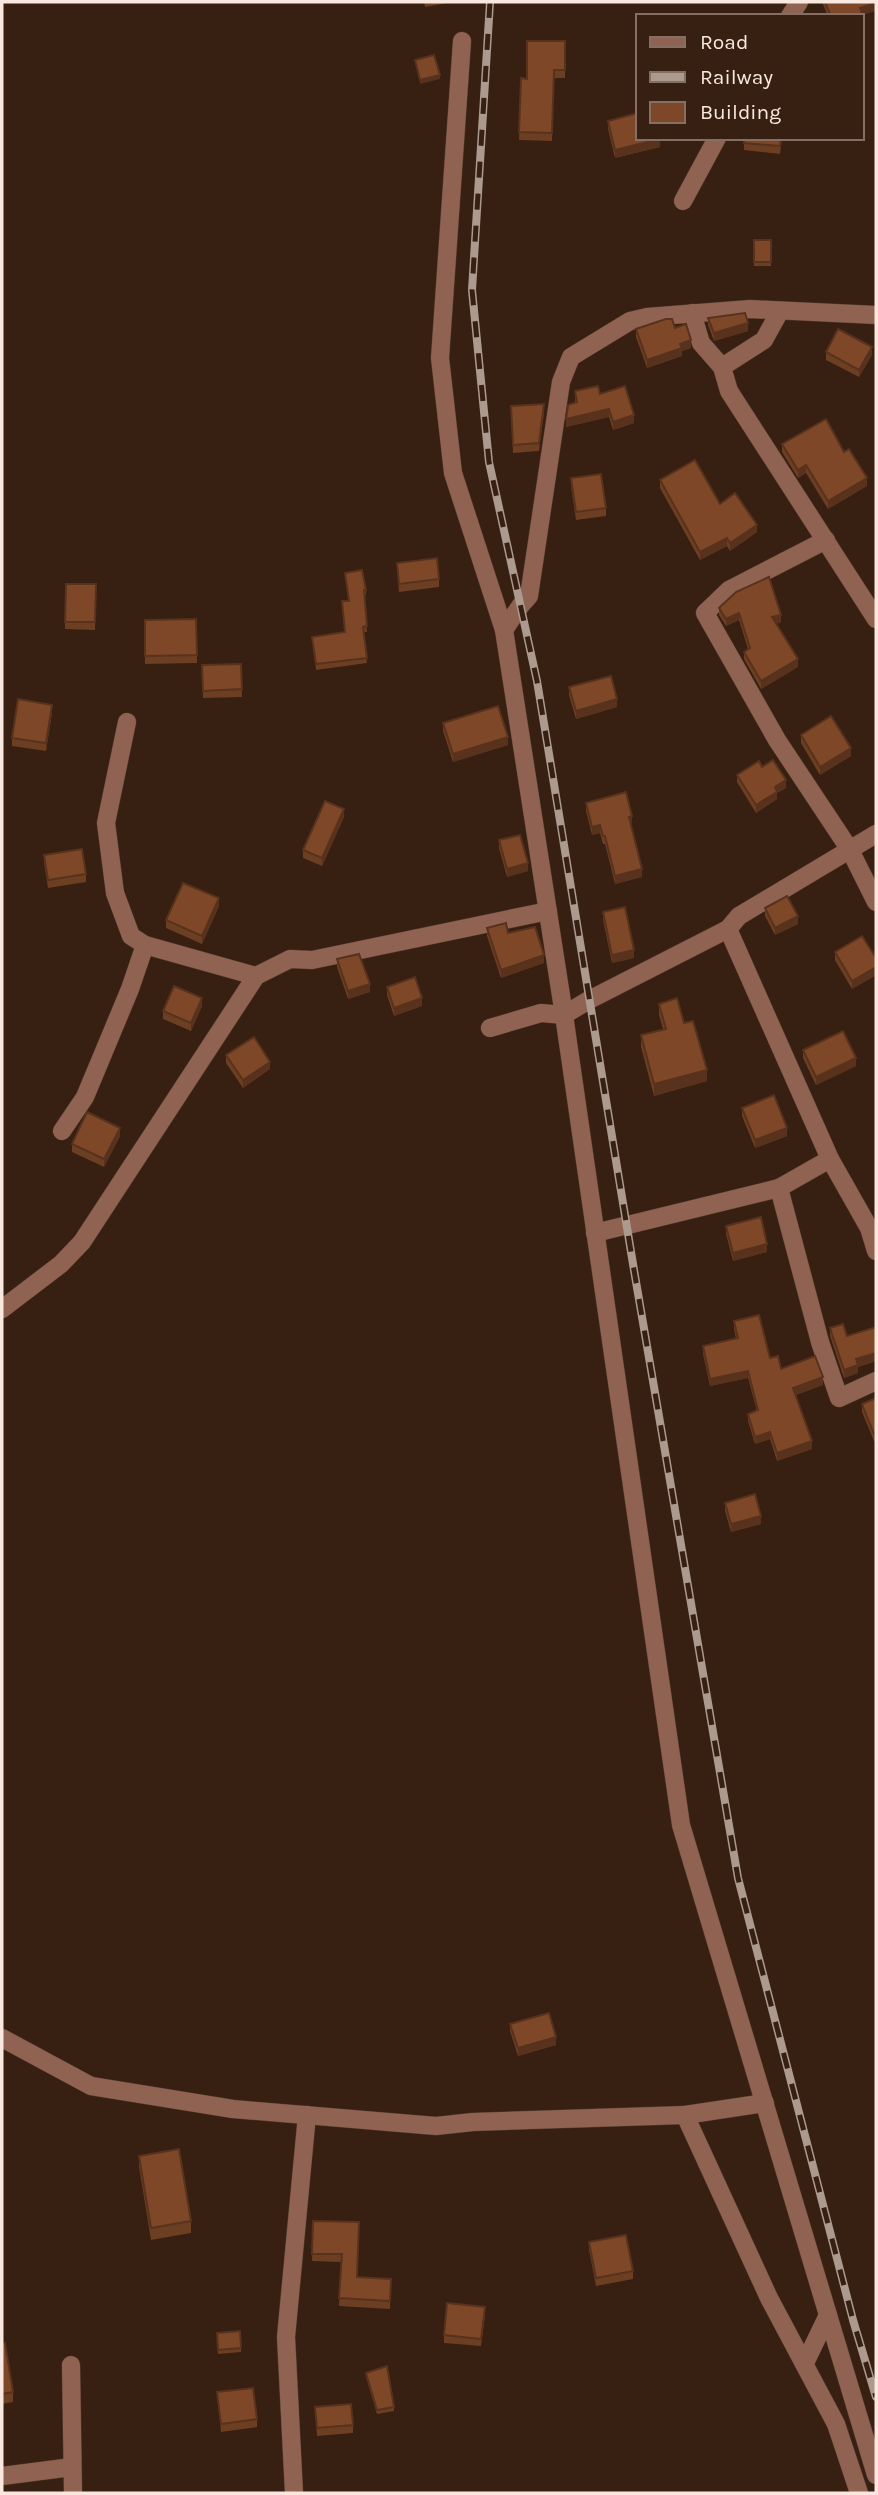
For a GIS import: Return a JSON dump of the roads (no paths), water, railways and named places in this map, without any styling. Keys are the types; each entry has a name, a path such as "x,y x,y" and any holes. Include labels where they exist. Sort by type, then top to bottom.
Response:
{"street":[{"path":"462,41 440,358 453,473 504,630 564,1015 681,1825 876,2475"},
{"path":"683,201 716,140"},
{"path":"504,630 529,596 561,383 571,357 630,321 647,317 750,309 876,316"},
{"path":"722,367 764,340 780,311"},
{"path":"692,313 701,343 722,367 729,391 876,619"},
{"path":"826,540 729,590 705,613 777,740 850,850 876,902"},
{"path":"127,722 106,823 115,894 131,936 145,945 256,975"},
{"path":"490,1028 541,1013 564,1015 728,929 739,916 876,834"},
{"path":"2,1309 61,1264 82,1242 256,975 290,959 312,960 548,911"},
{"path":"728,929 831,1159 873,1227 876,1251"},
{"path":"62,1131 85,1097 130,989 145,945"},
{"path":"595,1233 779,1188 831,1159"},
{"path":"779,1188 820,1342 839,1398 876,1381"},
{"path":"2,2038 92,2086 233,2109 436,2126 473,2122 685,2115 765,2103"},
{"path":"294,2493 286,2337 307,2115"},
{"path":"685,2115 769,2298 836,2424 859,2493"},
{"path":"805,2363 828,2315"},
{"path":"71,2365 73,2493"},
{"path":"2,2476 72,2467"}],"railway":[{"path":"490,2 472,290 489,462 537,681 738,1878 853,2320 876,2397"}]}
